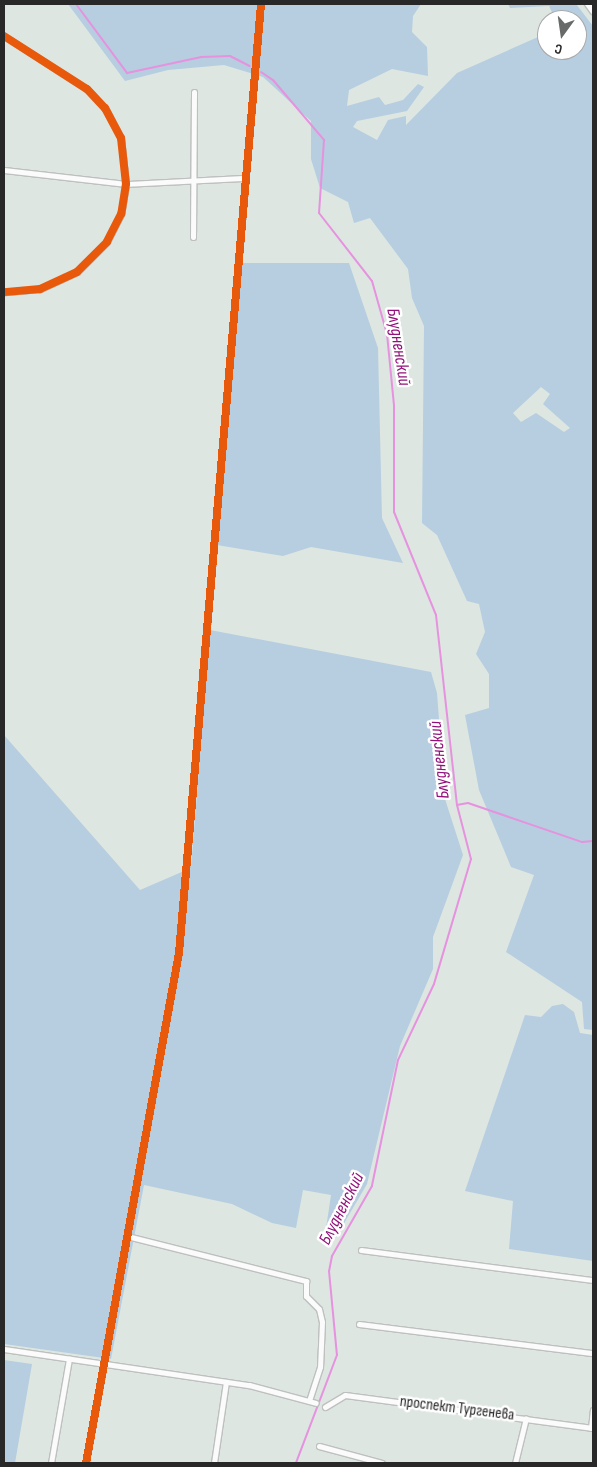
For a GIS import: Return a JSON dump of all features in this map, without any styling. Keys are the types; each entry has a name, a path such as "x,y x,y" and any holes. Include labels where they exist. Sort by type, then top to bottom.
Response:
{"street":[{"path":"86,1463 179,953 261,4"},
{"path":"588,4 593,11"},
{"path":"4,36 87,89 105,108 121,138 126,184 121,214 107,242 77,272 40,289 4,292"},
{"path":"193,237 196,180 194,92"},
{"path":"4,170 126,184 245,178"},
{"path":"127,1236 306,1281 306,1296 318,1309 322,1322 319,1373 309,1400"},
{"path":"361,1250 593,1280"},
{"path":"359,1324 593,1352"},
{"path":"4,1349 226,1382 316,1403"},
{"path":"51,1463 69,1359"},
{"path":"214,1463 226,1382"},
{"name":"проспект Тургенева","path":"325,1406 345,1395 592,1428"},
{"path":"592,1428 593,1410"},
{"path":"515,1463 526,1418"},
{"path":"319,1446 382,1463"}],"shaded area":[{"path":"68,4 421,4 413,16 412,32 427,47 428,76 392,69 349,90 347,106 379,97 385,105 403,100 418,84 424,87 407,111 357,121 353,127 377,140 388,120 406,116 406,125 457,73 537,37 537,60 587,60 587,18 593,26 593,1030 584,1029 582,1002 506,952 534,875 511,867 479,790 465,715 489,708 489,674 476,654 485,632 479,604 467,601 437,535 422,523 424,326 412,298 408,269 370,218 354,223 348,202 320,188 311,159 311,121 263,77 224,65 168,70 125,81","holes":["541,387 550,394 543,404 570,428 564,432 536,413 521,422 513,413"]},
{"path":"508,4 576,4 581,10 551,10 549,6 510,8"},
{"path":"240,263 349,263 378,348 382,518 403,563 311,547 283,556 217,545"},
{"path":"210,630 431,672 437,693 445,799 463,855 433,937 433,969 400,1046 367,1184 336,1237 325,1235 331,1195 303,1190 296,1228 272,1223 232,1204 144,1185 111,1359 4,1344 4,735 140,890 191,868"},
{"path":"563,1004 574,1012 580,1033 593,1035 593,1261 509,1249 513,1201 465,1191 525,1015 541,1017 552,1006"},
{"path":"4,1360 32,1364 15,1463 4,1463"}],"waterway":[{"name":"Блудненский","path":"76,4 127,73 201,57 230,56 250,66"},
{"name":"Блудненский","path":"261,72 273,80 324,140 319,213 372,281 387,334 394,405 394,512 436,615 457,805 471,859 434,984 398,1060 372,1186 332,1256 329,1271 337,1355 296,1463"},
{"path":"457,805 468,803 582,842 593,841"}],"cycle path":[{"path":"86,1463 179,953 261,4"},
{"path":"4,36 87,89 105,108 121,138 126,184 121,214 107,242 77,272 40,289 4,292"}]}
